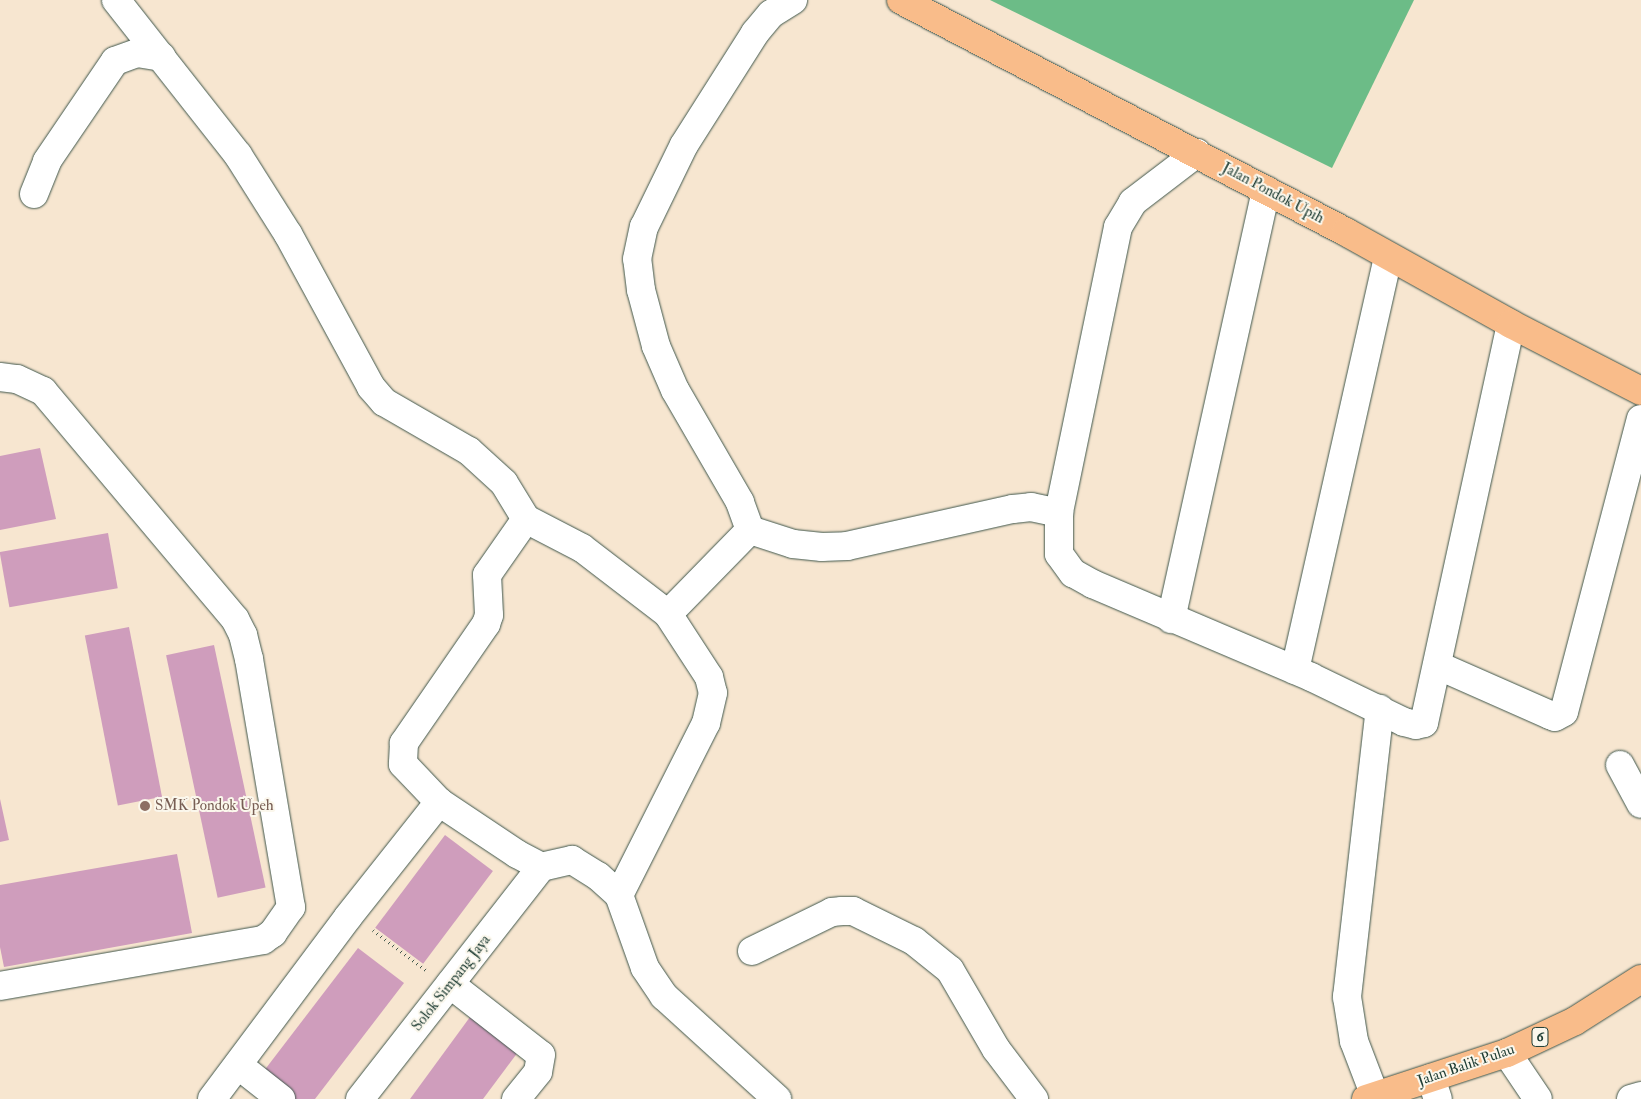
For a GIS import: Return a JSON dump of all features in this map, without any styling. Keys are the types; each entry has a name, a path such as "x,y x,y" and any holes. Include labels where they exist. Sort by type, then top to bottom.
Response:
{"main road":[{"name":"Jalan Pondok Upih","path":"901,0 1197,153 1511,324 1641,392"},
{"name":"Jalan Balik Pulau","path":"1371,1097 1434,1088 1575,1020 1641,979"}],"street":[{"path":"116,0 238,154 288,234 371,386 391,407 469,451 486,465 504,483 526,519 582,548 668,614 709,676 713,693 711,709 619,895"},
{"path":"750,530 740,502 664,369 640,290 637,259 644,227 684,145 755,33 772,14 793,0"},
{"path":"34,194 47,161 114,61 137,53 162,57"},
{"path":"1197,153 1133,202 1118,227 1059,513 1059,554 1073,573 1171,619 1295,670 1404,722 1416,725 1424,723 1438,666 1511,324"},
{"path":"1171,619 1266,190"},
{"path":"1295,670 1388,257"},
{"path":"0,378 17,379 43,391 235,619 244,635 292,907 273,933 263,940 0,986"},
{"path":"1438,666 1555,717 1564,712 1641,419"},
{"path":"750,530 793,544 847,546 1013,509 1031,507 1059,513"},
{"path":"526,519 486,575 489,615 486,624 404,743 403,764 439,802 541,867 572,860 586,866 619,895 645,968 664,996 777,1099"},
{"path":"668,614 750,530"},
{"path":"1371,1097 1354,1041 1347,997 1380,709"},
{"path":"1620,765 1641,804"},
{"path":"212,1099 348,917 439,802"},
{"name":"Solok Simpang Jaya","path":"360,1099 541,867"},
{"path":"752,951 832,912 842,911 853,911 914,940 950,970 996,1049 1034,1099"},
{"path":"450,984 541,1055 538,1072 516,1099"},
{"path":"1508,1053 1538,1099"},
{"path":"238,1065 281,1099"},
{"path":"1631,1099 1641,1096"}],"path":[{"path":"348,917 374,930 426,970 450,984"}],"green space":[{"path":"990,0 1414,0 1332,168"}],"building":[{"path":"40,448 56,519 0,530 0,456"},
{"path":"108,533 118,588 9,607 0,552"},
{"path":"129,627 162,797 118,805 85,636"},
{"path":"214,645 266,888 218,898 166,655"},
{"path":"0,799 9,840 0,842"},
{"path":"445,835 493,871 423,964 375,928"},
{"path":"177,854 192,933 4,967 0,947 0,885"},
{"path":"358,948 404,983 315,1099 290,1099 260,1076"},
{"path":"470,1017 518,1052 483,1099 410,1099"}],"place":[{"name":"SMK Pondok Upeh","path":"145,806"}]}
